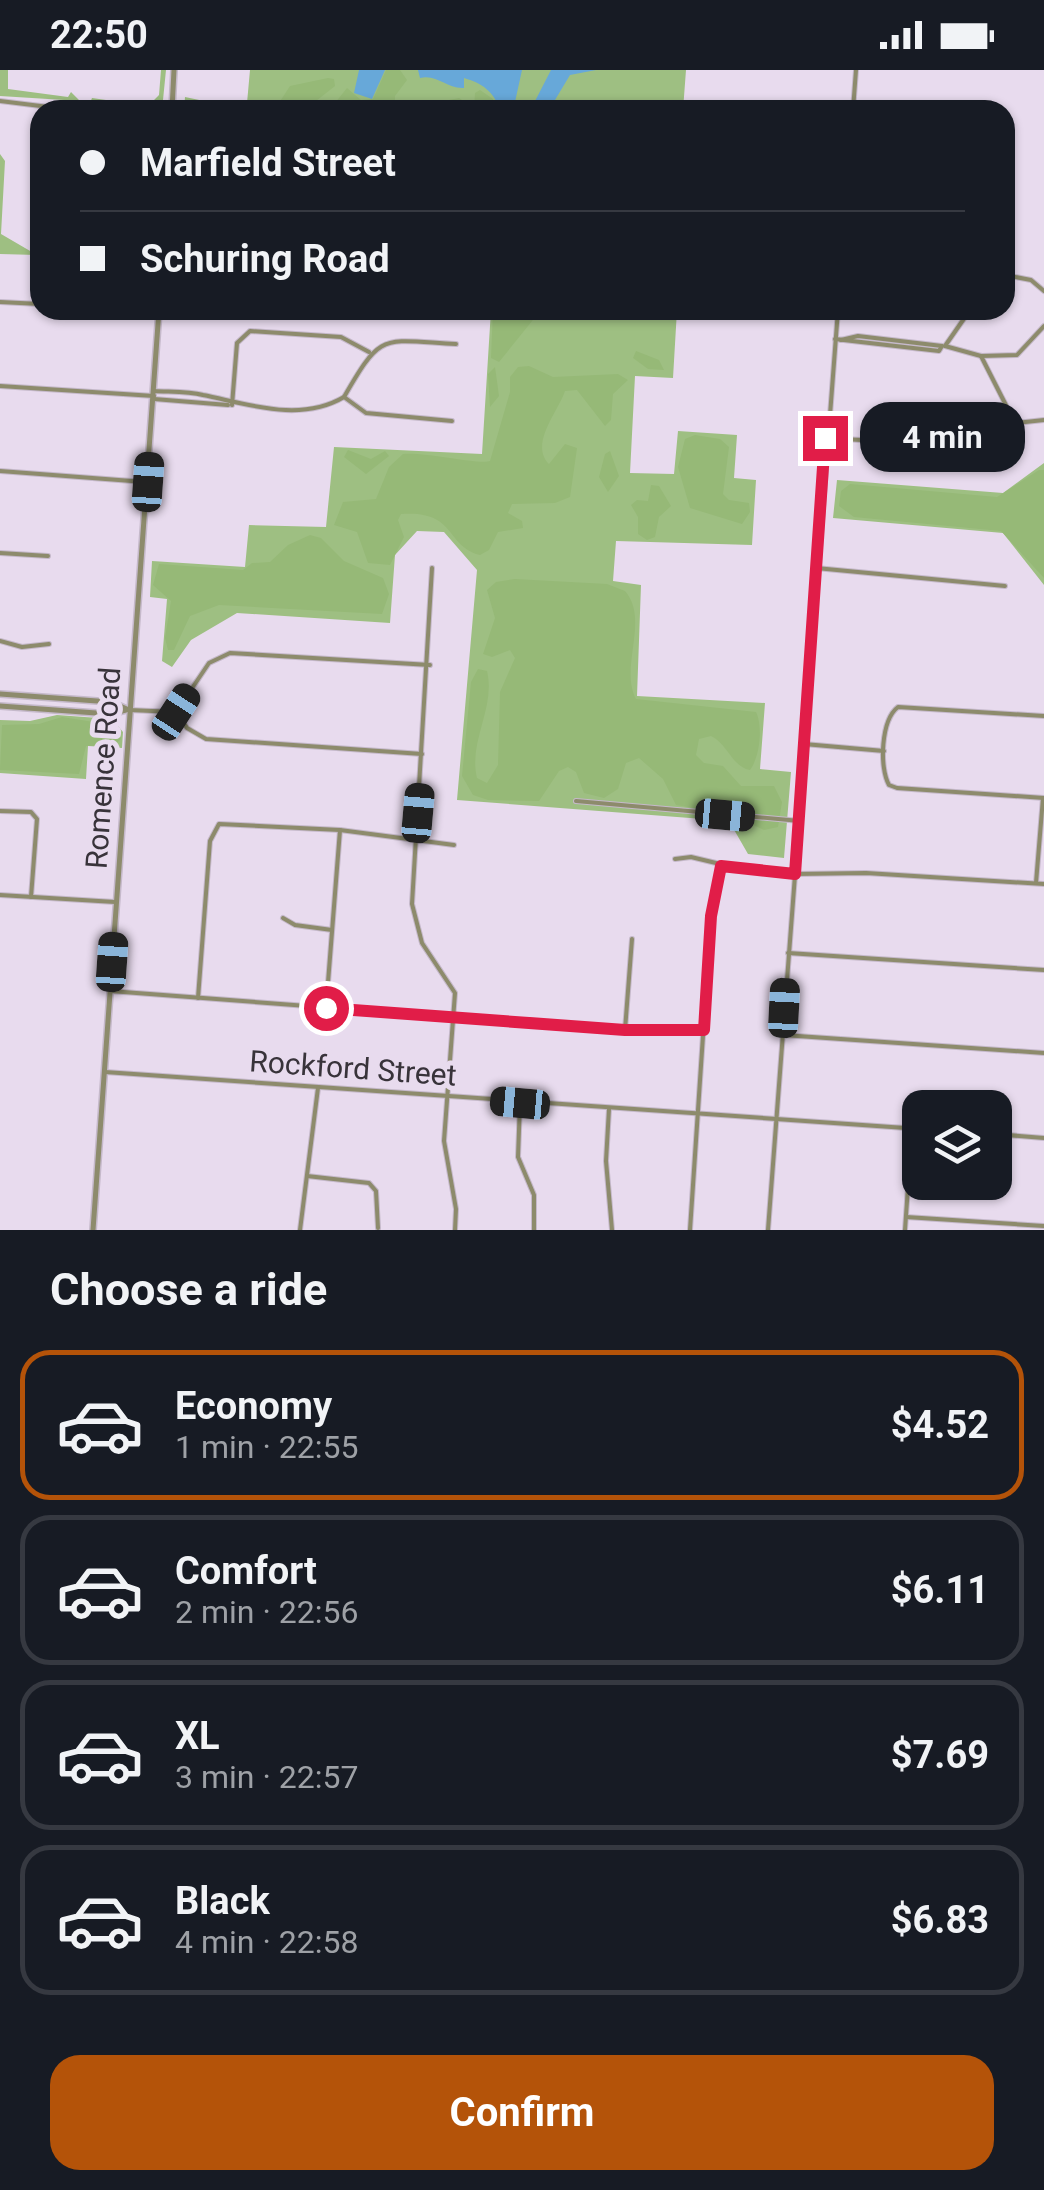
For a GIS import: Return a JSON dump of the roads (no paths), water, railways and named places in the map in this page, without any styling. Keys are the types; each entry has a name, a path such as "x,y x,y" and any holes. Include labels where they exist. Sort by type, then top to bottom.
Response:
{"street":[{"path":"172,100 174,70"},
{"path":"854,100 856,70"},
{"path":"0,101 30,105"},
{"path":"1015,277 1031,280 1044,291"},
{"path":"0,302 30,304"},
{"name":"Romence Road","path":"93,1230 158,320"},
{"path":"768,1230 825,438 838,320"},
{"path":"944,346 963,320"},
{"path":"838,339 858,336 939,342 981,356 1018,355 1044,326"},
{"path":"232,405 237,343 250,331 342,337 369,352"},
{"path":"0,386 202,394 232,405 309,410 344,397 369,352 402,341 456,344"},
{"path":"981,356 1015,423"},
{"path":"344,397 378,416 452,421"},
{"path":"825,438 970,446 1015,423 1044,420"},
{"path":"0,471 148,482"},
{"path":"0,553 48,556"},
{"path":"432,568 415,925 452,985 455,1017 444,1151 456,1209 455,1230"},
{"path":"816,568 1005,586"},
{"path":"0,641 22,647 50,644"},
{"path":"176,712 209,663 230,653 430,665"},
{"path":"0,694 111,702 129,710"},
{"path":"0,706 110,714 129,710 176,712"},
{"path":"1036,883 1043,798 893,787 885,778 884,751 888,718 901,706 1044,716"},
{"path":"176,712 187,728 206,739 423,754"},
{"path":"804,744 884,751"},
{"path":"576,801 800,821"},
{"path":"0,811 35,814 32,896"},
{"path":"198,998 210,841 215,827 229,823 340,830 454,845"},
{"path":"326,1008 340,830"},
{"path":"675,859 691,857 721,866 795,874 866,873 1044,884"},
{"path":"690,1230 711,916 721,866"},
{"path":"0,894 116,902"},
{"path":"284,918 295,925 332,930"},
{"path":"625,1030 632,939"},
{"path":"788,953 1044,970"},
{"path":"110,991 625,1030 704,1030"},
{"path":"783,1035 1044,1053"},
{"name":"Rockford Street","path":"104,1072 902,1128"},
{"path":"300,1230 318,1088"},
{"path":"520,1103 518,1157 534,1195 534,1230"},
{"path":"610,1108 606,1161 612,1230"},
{"path":"1012,1135 1044,1138"},
{"path":"307,1176 369,1183 376,1191 378,1228"},
{"path":"904,1230 907,1200"},
{"path":"906,1217 1044,1226"}],"water":[{"path":"359,70 385,70 372,99 354,93"},
{"path":"418,70 522,70 515,100 495,100 487,89 464,78 464,88 458,88 432,78 420,78"},
{"path":"551,70 596,70 570,75 555,100 536,100"}]}
